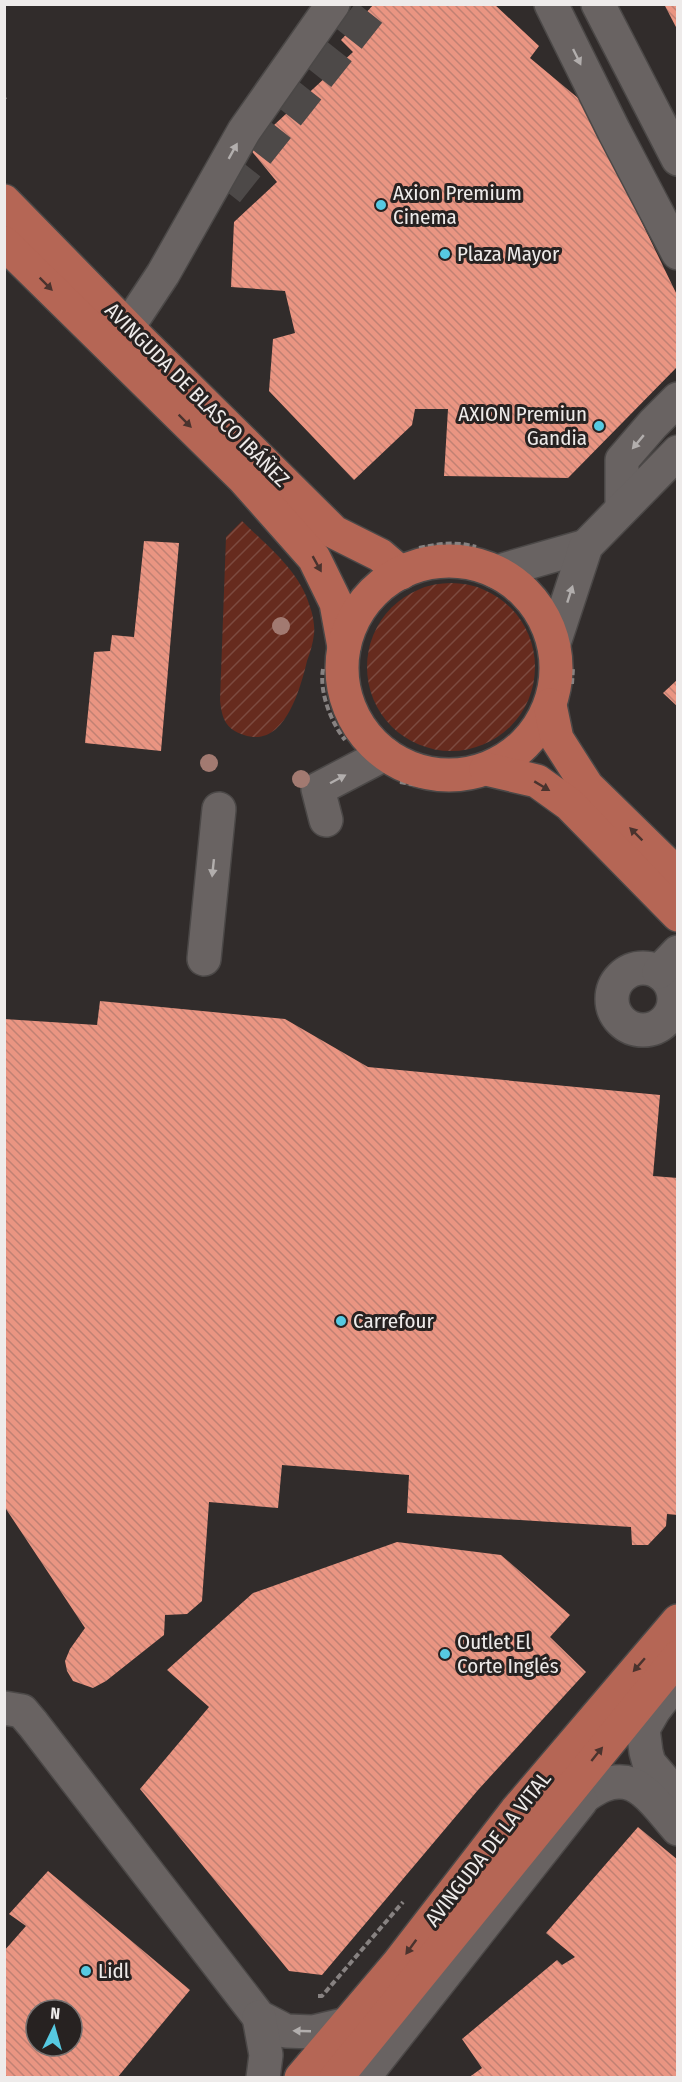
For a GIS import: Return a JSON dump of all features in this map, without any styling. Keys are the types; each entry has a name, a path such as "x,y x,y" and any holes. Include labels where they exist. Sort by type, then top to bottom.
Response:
{"main road":[{"name":"AVINGUDA DE BLASCO IBÁÑEZ","path":"4,201 134,334 334,532 380,555 401,573"},
{"name":"AVINGUDA DE BLASCO IBÁÑEZ","path":"4,243 244,479 314,558 336,603 344,647"},
{"path":"464,562 496,572 522,590 542,614 554,643 556,675 550,705 536,732 521,747 486,769 451,775 416,770 385,754 369,739 355,720 342,678 344,647 351,624 364,604 381,586 401,573 432,563 464,562"},
{"path":"550,705 557,739 587,786 678,876"},
{"path":"486,769 537,781 569,804 678,915"},
{"name":"AVINGUDA DE LA VITAL","path":"301,2078 397,1965 516,1811 678,1621"},
{"name":"AVINGUDA DE LA VITAL","path":"336,2078 520,1849 648,1712 677,1676"}],"street":[{"path":"134,334 163,274 243,131 333,4"},
{"path":"551,4 678,253"},
{"path":"598,4 678,159"},
{"path":"134,334 151,331 226,192"},
{"path":"622,508 622,460 678,399"},
{"path":"554,643 586,546 678,452"},
{"path":"496,572 586,546"},
{"path":"326,820 318,789 385,754"},
{"path":"204,959 219,809"},
{"path":"4,1708 22,1711 33,1724 259,2017 286,2031 313,2032 347,2024"},
{"path":"648,1712 663,1744 678,1762"},
{"path":"648,1712 646,1752 649,1763 678,1797"},
{"path":"520,1849 586,1795 601,1785 615,1781 632,1784 643,1790 678,1829"},
{"name":"AVINGUDA DE LA VITAL","path":"363,2078 586,1795"},
{"path":"259,2017 266,2055 263,2078"}],"path":[{"path":"314,1997 322,1996 406,1897"}],"shaded area":[{"path":"242,521 282,560 299,582 310,607 314,624 311,648 295,701 280,725 270,733 258,737 244,735 233,730 223,717 220,700 226,537"},
{"path":"451,583 483,590 510,608 528,635 535,667 528,699 510,726 483,744 451,751 419,744 392,726 374,699 367,667 374,635 392,608 419,590"}],"building":[{"name":"Plaza Mayor","path":"374,4 494,4 539,46 530,58 584,103 678,297 678,366 568,478 444,476 448,409 415,409 412,425 354,480 269,391 273,339 295,333 285,291 231,287 234,222 277,182 249,148 353,52 341,40"},
{"path":"664,4 678,4 678,31"},
{"path":"144,541 179,543 161,751 85,743 94,652 110,651 112,635 134,637"},
{"path":"678,679 678,707 663,693"},
{"name":"Carrefour","path":"100,1001 285,1019 368,1067 660,1095 653,1176 678,1178 678,1515 667,1514 666,1526 648,1545 632,1545 631,1527 407,1513 409,1475 282,1465 278,1508 209,1502 202,1601 187,1614 165,1615 164,1635 106,1681 93,1688 73,1681 67,1671 65,1661 70,1649 85,1628 4,1506 4,1019 97,1025"},
{"path":"397,1542 501,1555 570,1615 550,1637 586,1672 478,1790 322,1975 289,1971 140,1789 209,1707 167,1670 253,1593"},
{"path":"638,1827 678,1860 678,2078 468,2078 482,2068 462,2039 557,1960 562,1965 575,1957 546,1933"},
{"name":"Lidl","path":"48,1871 190,1990 117,2078 4,2078 4,1951 26,1926 9,1914"}],"tunnel":[{"path":"227,192 376,4"}],"place":[{"name":"Axion Premium Cinema","path":"381,205"},
{"name":"Plaza Mayor","path":"445,254"},
{"name":"AXION Premiun Gandia","path":"599,426"},
{"name":"Carrefour","path":"341,1321"},
{"name":"Outlet El Corte Inglés","path":"445,1654"},
{"name":"Lidl","path":"86,1971"}]}
